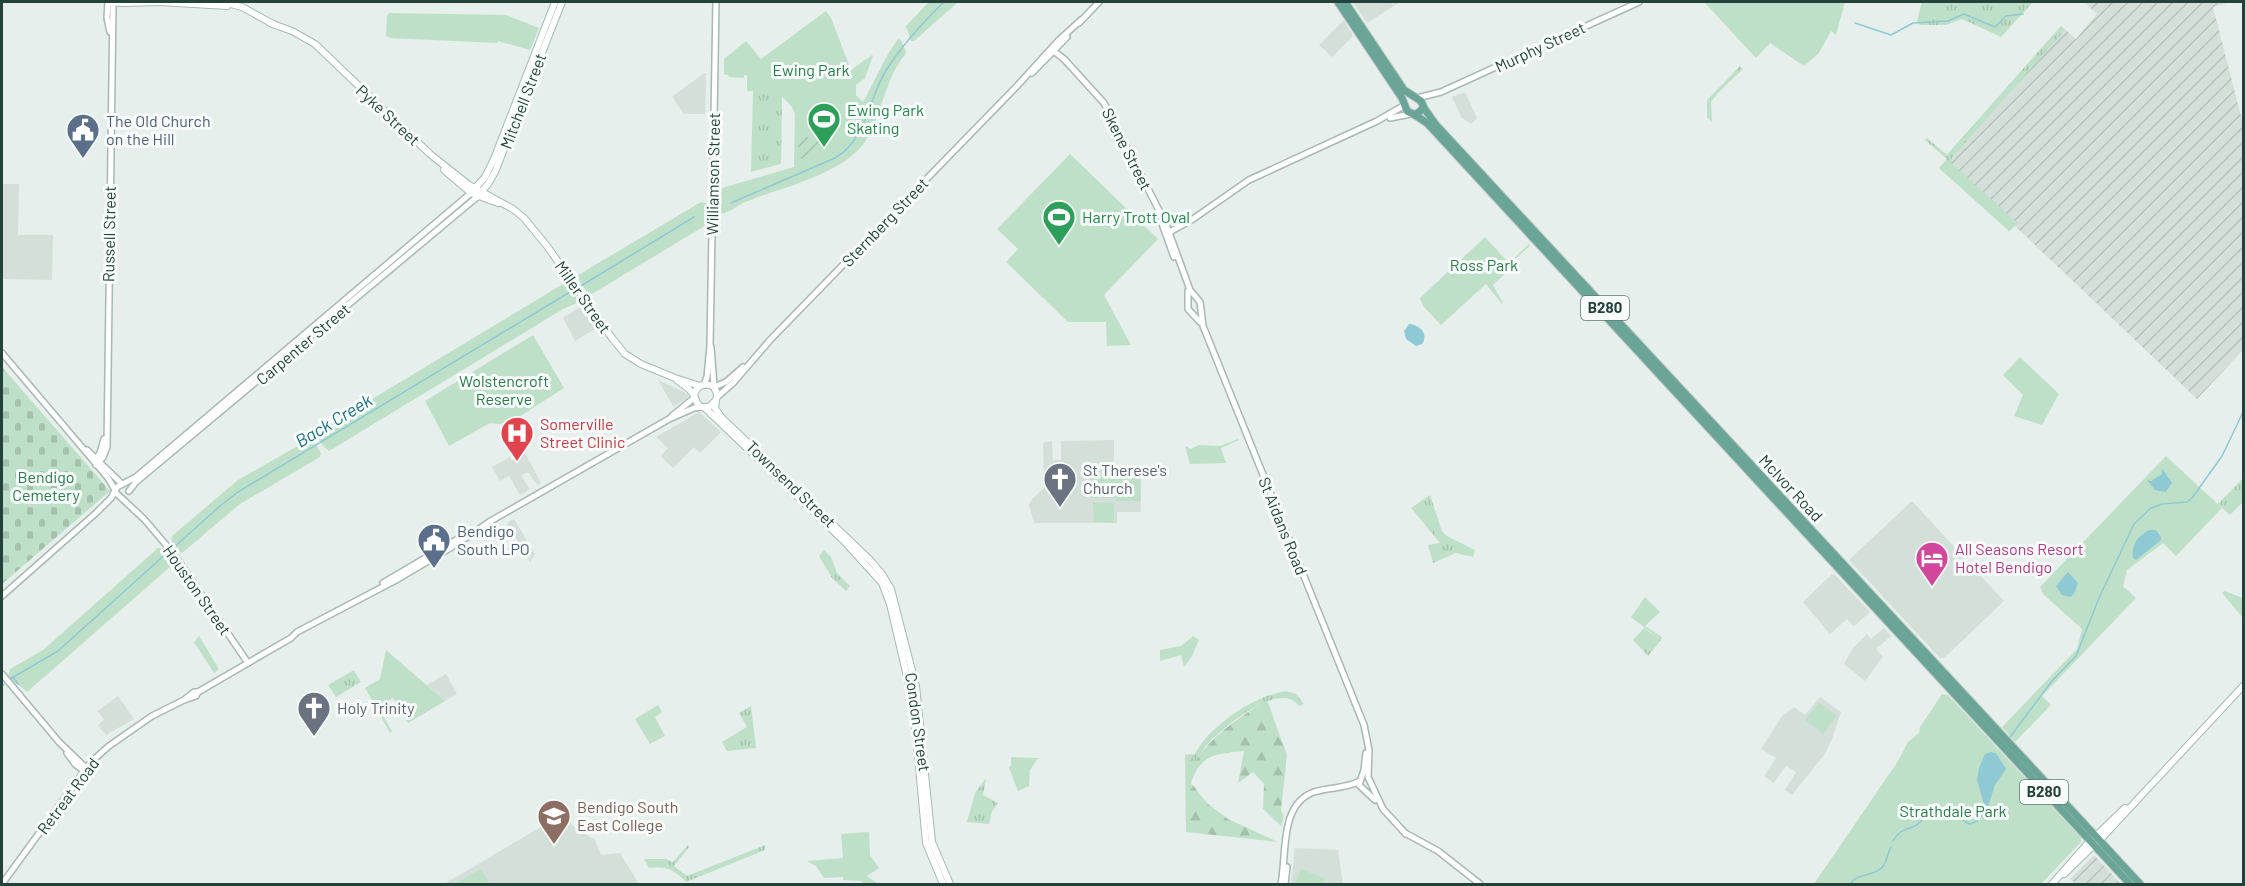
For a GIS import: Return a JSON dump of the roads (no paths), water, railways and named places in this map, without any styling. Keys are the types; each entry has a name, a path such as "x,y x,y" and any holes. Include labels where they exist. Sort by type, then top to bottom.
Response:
{"main road":[{"path":"111,2 169,2"},
{"path":"160,2 221,5 258,17"},
{"path":"223,2 242,7 258,17"},
{"name":"Mitchell Street","path":"476,193 494,159 555,2"},
{"name":"Mitchell Street","path":"476,193 491,180 562,2"},
{"name":"B280","path":"1338,2 1405,104 1407,111 1413,115"},
{"name":"B280","path":"1345,2 1403,88 1421,101 1424,108"},
{"name":"Pyke Street","path":"258,17 310,45 476,193"},
{"path":"1405,104 1416,98"},
{"path":"1413,115 1424,108"},
{"name":"McIvor Road","path":"1424,108 1436,126 2003,743 2095,841 2140,885"},
{"name":"McIvor Road","path":"1413,115 1424,120 1944,678"},
{"path":"491,180 489,190 494,198"},
{"name":"Miller Street","path":"476,193 494,198 501,203"},
{"name":"Miller Street","path":"476,193 513,209 526,220 623,352 638,362 675,378 702,385"},
{"name":"Miller Street","path":"675,378 692,391 694,396"},
{"path":"702,385 714,387 716,399 709,407 702,407 694,396 702,385"},
{"name":"Townsend Street","path":"716,399 715,408 721,417 871,565"},
{"name":"Townsend Street","path":"702,407 871,565"},
{"name":"Condon Street","path":"871,565 886,594 909,672"},
{"name":"Condon Street","path":"871,565 884,576 892,592 918,723 932,842 950,885"},
{"path":"2053,885 2244,685"},
{"name":"Condon Street","path":"918,723 926,843 943,885"},
{"name":"McIvor Road","path":"2095,841 2130,885"}],"street":[{"name":"Russell Street","path":"97,461 106,428 111,2"},
{"name":"Williamson Street","path":"702,385 707,378 710,345 716,2"},
{"name":"Sternberg Street","path":"714,387 726,382 753,358 1100,2"},
{"name":"Murphy Street","path":"1416,98 1441,92 1639,2"},
{"name":"Skene Street","path":"1052,50 1104,103 1152,197 1168,235"},
{"name":"Murphy Street","path":"1424,108 1441,92"},
{"path":"1168,235 1256,177 1377,121 1405,104"},
{"path":"1377,121 1413,115"},
{"name":"Carpenter Street","path":"121,498 136,482 476,193"},
{"path":"1168,235 1188,284 1200,304 1199,309 1193,314 1188,309 1188,291 1168,235"},
{"path":"1189,303 1196,299"},
{"name":"St Aidans Road","path":"1199,309 1203,326 1364,725 1369,746 1367,773 1369,779"},
{"name":"St Aidans Road","path":"1193,314 1203,326"},
{"name":"Williamson Street","path":"710,345 714,387"},
{"path":"2,353 77,440 123,484"},
{"name":"Sternberg Street","path":"716,399 733,383 753,358"},
{"name":"Carpenter Street","path":"115,491 117,487 136,477 264,373"},
{"path":"669,419 694,396"},
{"path":"669,419 702,407"},
{"name":"Retreat Road","path":"2,885 85,770 109,746 153,716 291,638 297,637 306,629 381,586 444,546 473,532 669,419"},
{"path":"2,594 96,513 115,491 97,461"},
{"name":"Houston Street","path":"123,484 144,519"},
{"name":"Houston Street","path":"115,491 144,519 173,553 248,663"},
{"path":"96,513 121,498"},
{"path":"2,674 85,770"},
{"name":"St Aidans Road","path":"1360,781 1366,754 1364,725"},
{"path":"1340,788 1369,779 1386,813 1406,834"},
{"path":"1360,781 1360,787 1373,797 1390,822 1438,852 1480,885"},
{"path":"1283,885 1290,816 1298,802 1316,791 1340,788 1364,790 1372,785"}],"water":[{"path":"1409,324 1417,326 1424,334 1422,344 1416,346 1406,339 1404,331"},
{"path":"2162,468 2172,483 2166,492 2155,490 2147,480 2151,481 2162,474"},
{"path":"2149,530 2156,530 2161,540 2136,560 2133,558 2134,545 2138,538"},
{"path":"2068,572 2078,583 2074,594 2070,597 2062,595 2056,586"},
{"path":"1996,753 2006,769 1995,785 1984,819 1978,814 1984,804 1977,780 1985,754"}],"waterway":[{"name":"Back Creek","path":"731,203 835,158 845,150 860,131 879,83 891,62 927,18 944,2"},
{"path":"1855,23 1891,35 1913,23 1948,21 1964,14 1995,27 2006,16 2023,14"},
{"name":"Back Creek","path":"579,287 694,217"},
{"name":"Back Creek","path":"172,549 238,492 575,289"},
{"path":"2010,737 2052,681 2076,656 2099,598 2134,524 2151,508 2162,504 2187,502 2192,498 2222,456 2244,410"},
{"name":"Back Creek","path":"10,679 58,651 168,552"},
{"path":"13,677 18,684"},
{"path":"1893,841 1900,832 1918,824 1930,811 1937,808 1943,808 1970,824 1977,821 1979,816"},
{"path":"1850,884 1853,880 1881,869 1891,847"}],"place":[{"name":"Ewing Park Skating","path":"824,148"},
{"name":"The Old Church on the Hill","path":"83,159"},
{"name":"Harry Trott Oval","path":"1059,246"},
{"name":"Somerville Street Clinic","path":"517,462"},
{"name":"St Therese's Church","path":"1060,508"},
{"name":"Bendigo South LPO","path":"434,569"},
{"name":"All Seasons Resort Hotel Bendigo","path":"1932,587"},
{"name":"Holy Trinity","path":"314,737"},
{"name":"Bendigo South East College","path":"554,845"}],"park label":[{"name":"Ewing Park","path":"811,70"},
{"name":"Ross Park","path":"1484,265"},
{"name":"Wolstencroft Reserve","path":"504,390"},
{"name":"Bendigo Cemetery","path":"46,486"},
{"name":"Strathdale Park","path":"1953,811"}]}
